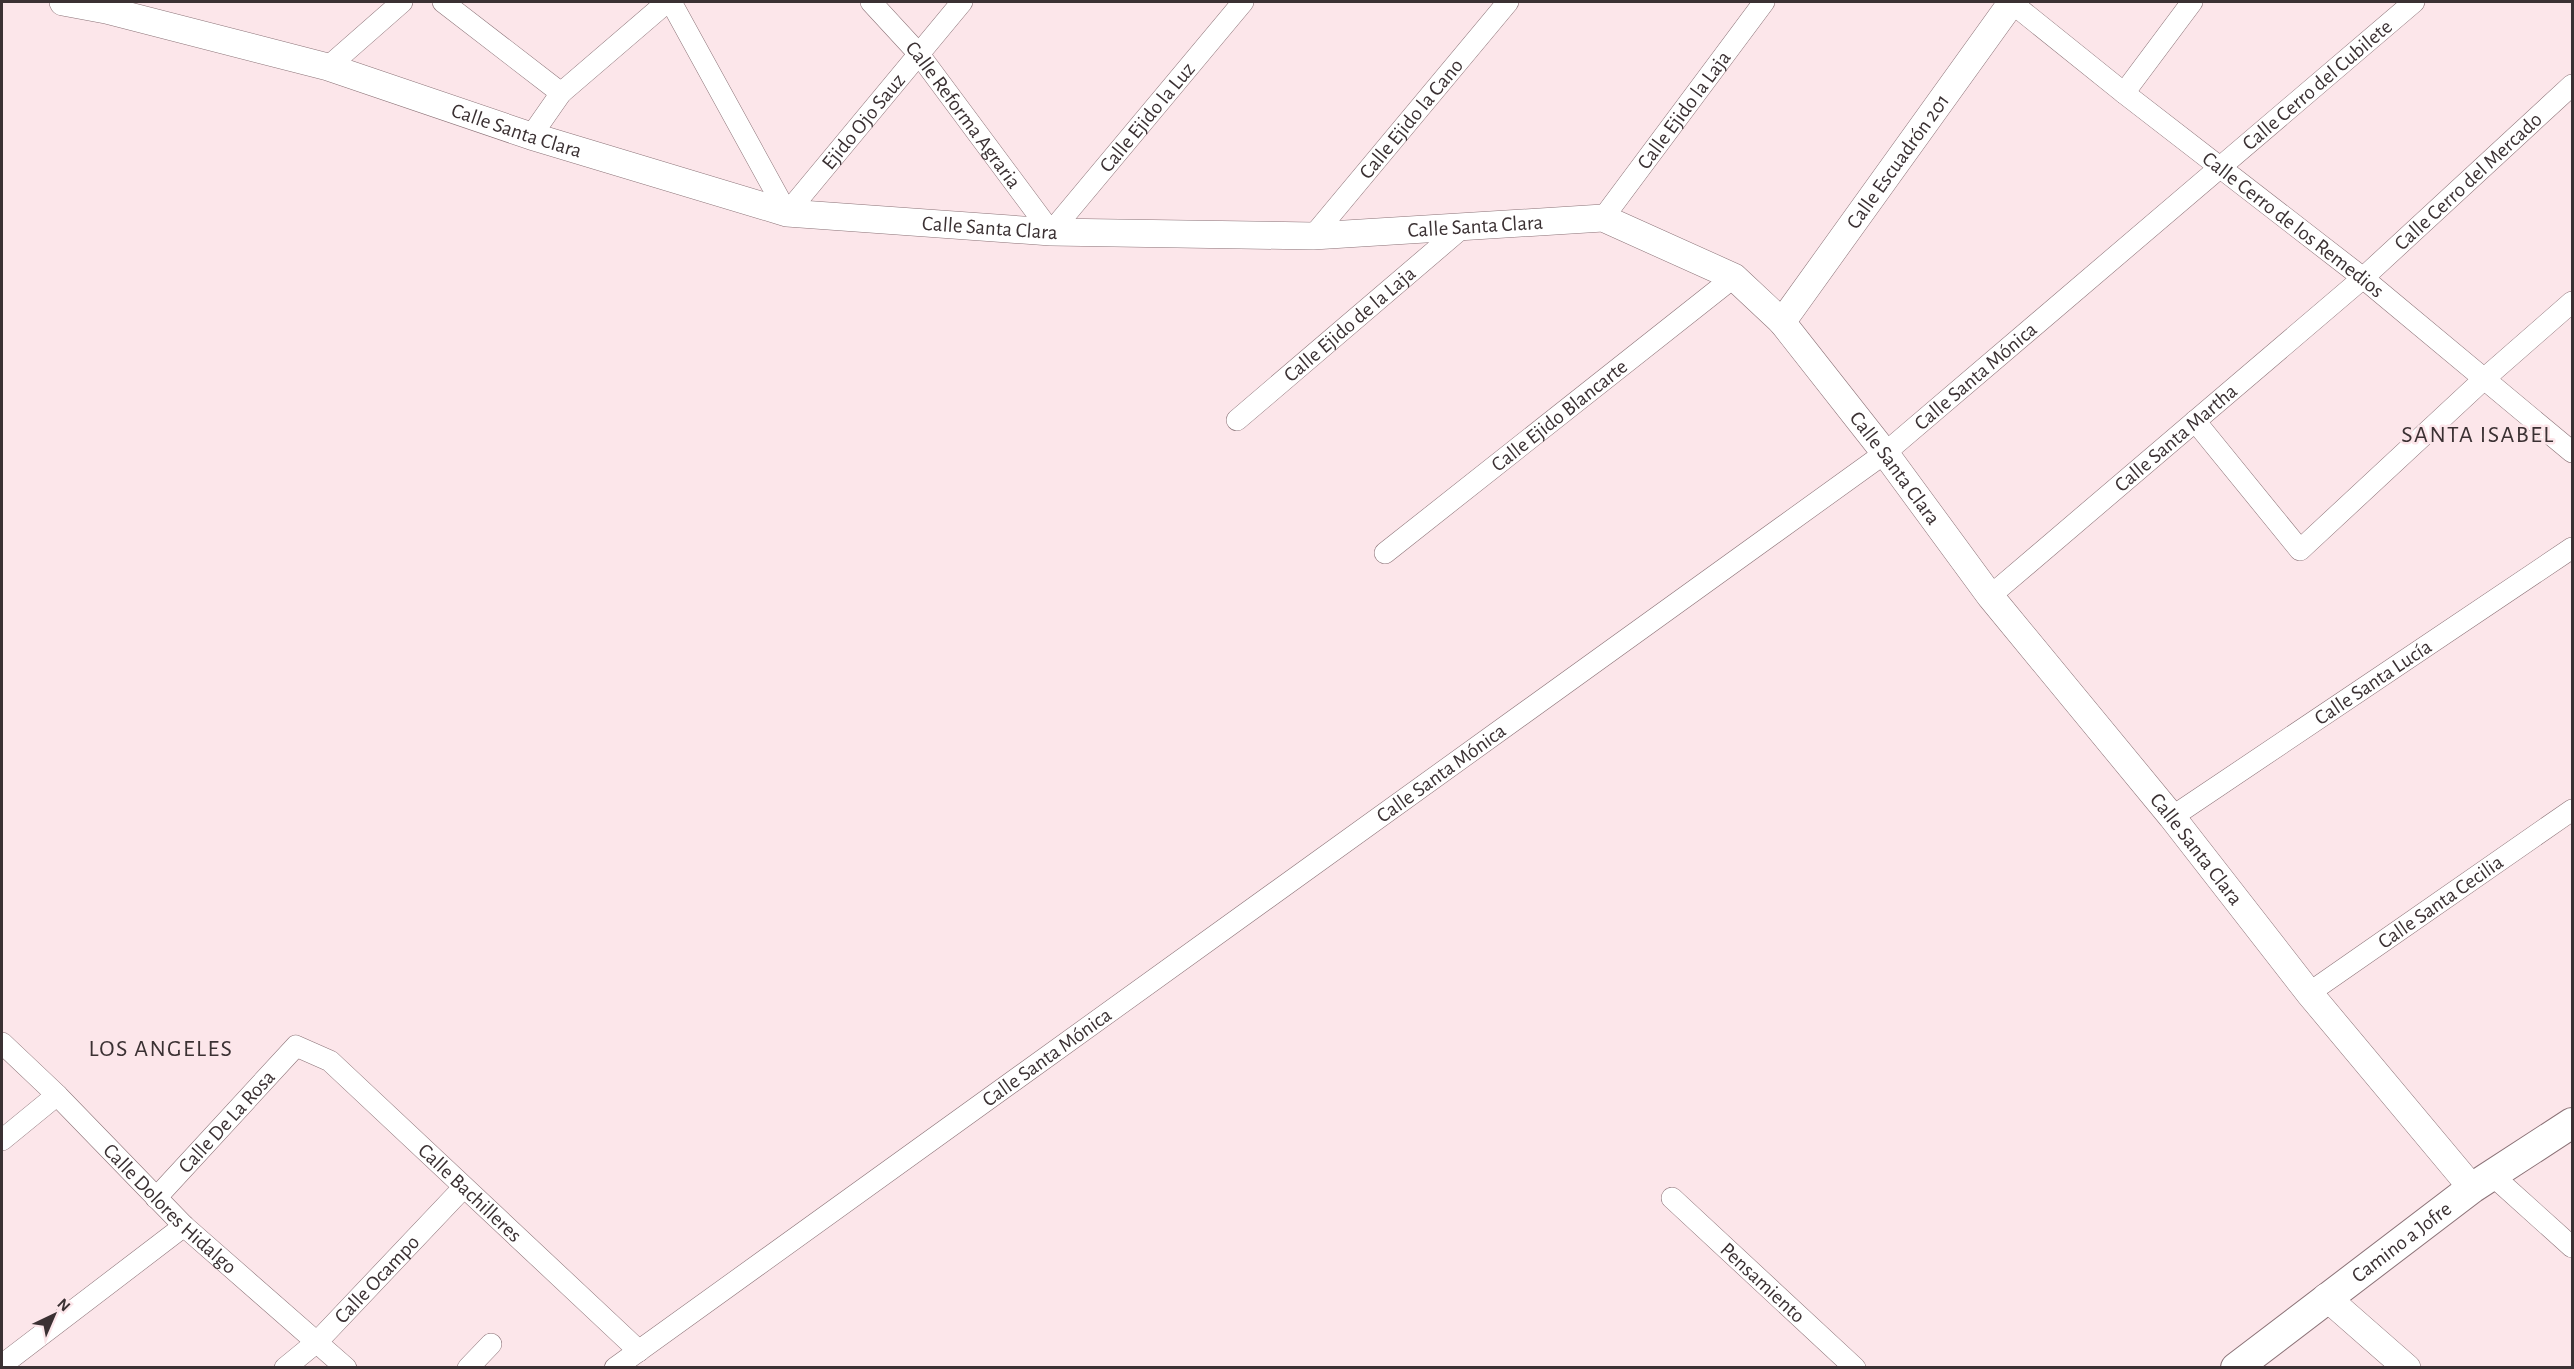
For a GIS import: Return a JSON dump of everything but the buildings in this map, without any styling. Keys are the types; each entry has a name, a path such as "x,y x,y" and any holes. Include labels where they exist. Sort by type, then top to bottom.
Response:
{"main road":[{"name":"Camino a Jofre","path":"2236,1368 2326,1297 2482,1181 2572,1123"}],"street":[{"name":"Calle Santa Clara","path":"63,2 110,6 328,67 531,136 788,213 1051,232 1313,236 1603,218 1734,277 1782,322 1885,453 1990,596 2172,817 2309,993 2482,1181"},
{"path":"328,67 402,2"},
{"path":"443,2 561,93"},
{"path":"531,136 561,93 669,2 788,213"},
{"name":"Calle Reforma Agraria","path":"872,2 918,53 1051,232"},
{"name":"Ejido Ojo Sauz","path":"788,213 962,2"},
{"name":"Calle Ejido la Luz","path":"1051,232 1243,2"},
{"name":"Calle Ejido la Cano","path":"1313,236 1508,2"},
{"name":"Calle Ejido la Laja","path":"1603,218 1764,2"},
{"name":"Calle Cerro de los Remedios","path":"2012,2 2124,93 2363,278 2572,451"},
{"name":"Calle Escuadrón 201","path":"1782,322 2012,2"},
{"path":"2124,93 2192,2"},
{"name":"Calle Cerro del Cubilete","path":"2220,166 2414,2"},
{"name":"Calle Cerro del Mercado","path":"2363,278 2572,85"},
{"name":"Calle Santa Mónica","path":"615,1368 1885,453 2220,166"},
{"name":"Calle Ejido de la Laja","path":"1237,420 1463,227"},
{"name":"Calle Ejido Blancarte","path":"1385,553 1734,277"},
{"name":"Calle Santa Martha","path":"1990,596 2363,278"},
{"path":"2195,421 2300,550 2484,379 2572,302"},
{"name":"Calle Santa Lucía","path":"2172,817 2572,548"},
{"name":"Calle Santa Cecilia","path":"2309,993 2572,810"},
{"name":"Calle Dolores Hidalgo","path":"2,1043 57,1095 184,1226 318,1341 346,1368"},
{"name":"Calle Bachilleres","path":"296,1046 330,1061 639,1351"},
{"name":"Calle De La Rosa","path":"156,1198 296,1046"},
{"path":"2,1140 57,1095"},
{"path":"2482,1181 2572,1247"},
{"name":"Calle Ocampo","path":"285,1368 318,1341 463,1188"},
{"name":"Pensamiento","path":"1671,1198 1855,1368"},
{"path":"2,1365 184,1226"},
{"path":"2326,1297 2407,1368"},
{"path":"468,1368 491,1344"}],"district":[{"name":"SANTA ISABEL","path":"2478,434"},
{"name":"LOS ANGELES","path":"161,1048"}]}
